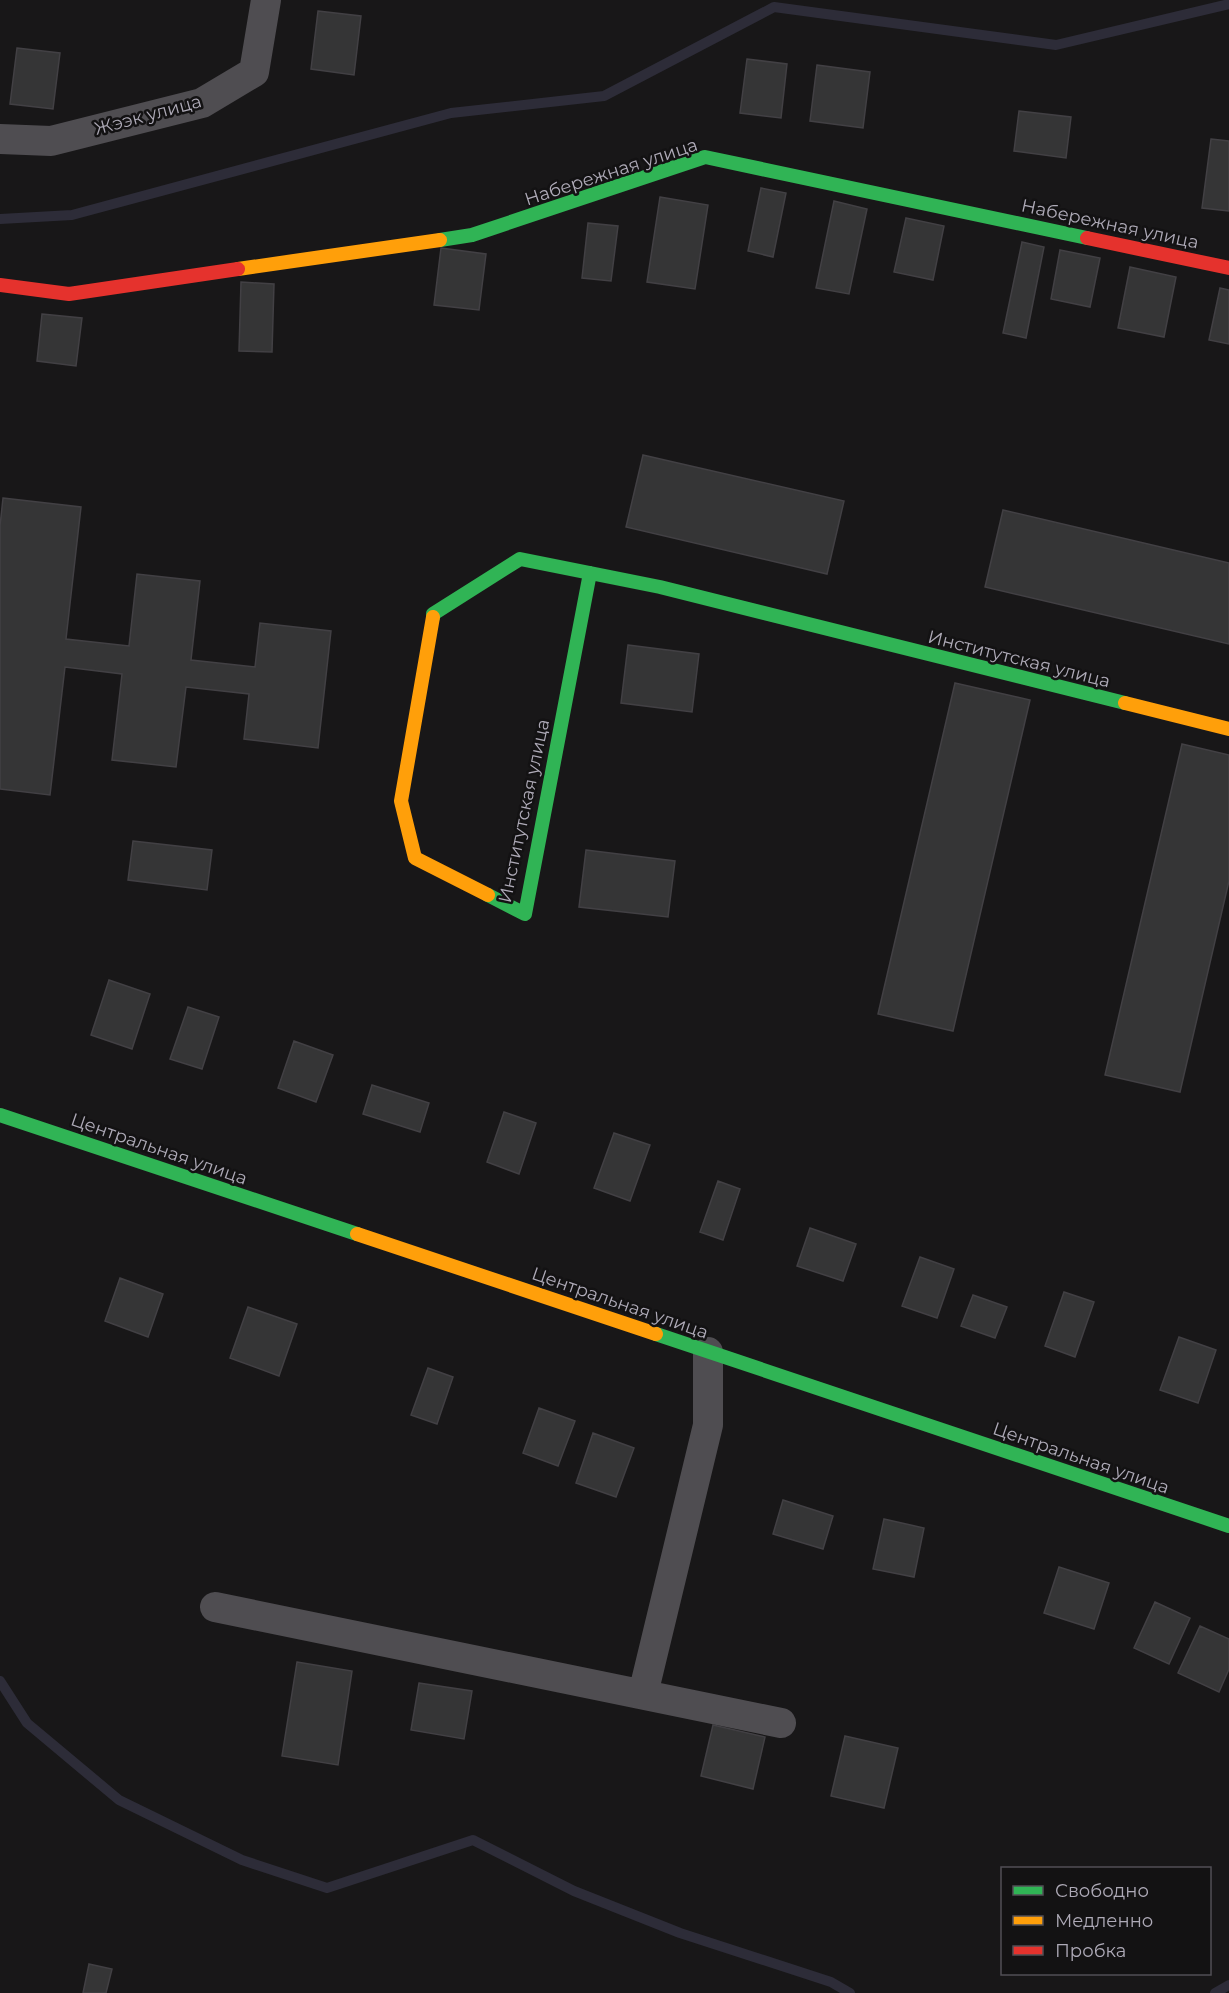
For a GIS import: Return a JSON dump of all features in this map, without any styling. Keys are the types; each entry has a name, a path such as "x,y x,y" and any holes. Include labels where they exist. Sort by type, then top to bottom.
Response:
{"street":[{"name":"Жээк улица","path":"0,139 51,141 202,103 254,72 266,0"},
{"name":"Набережная улица","path":"0,285 69,294 472,235 705,158 1229,268"},
{"name":"Институтская улица","path":"590,573 525,914 415,858 401,801 433,614 520,559 660,586 1229,729"},
{"name":"Центральная улица","path":"0,1115 1229,1526"},
{"path":"644,1694 708,1425 708,1352"},
{"path":"215,1607 781,1723"}],"building":[{"path":"318,11 361,16 354,75 311,69"},
{"path":"17,48 60,53 53,109 10,104"},
{"path":"747,59 787,64 781,118 740,113"},
{"path":"817,65 870,72 863,128 810,121"},
{"path":"1019,111 1071,117 1066,158 1014,151"},
{"path":"1211,139 1229,141 1229,211 1202,208"},
{"path":"761,188 786,193 773,257 748,251"},
{"path":"660,197 708,205 695,289 647,282"},
{"path":"834,201 867,209 849,294 816,288"},
{"path":"906,218 944,226 933,280 894,272"},
{"path":"588,223 618,226 611,281 582,278"},
{"path":"1022,242 1044,247 1026,338 1003,333"},
{"path":"441,248 486,254 479,310 434,305"},
{"path":"1060,250 1100,258 1090,307 1051,299"},
{"path":"1130,267 1176,277 1164,337 1118,328"},
{"path":"241,282 274,284 272,352 239,351"},
{"path":"1220,288 1229,290 1229,344 1209,340"},
{"path":"42,314 82,318 76,366 37,361"},
{"path":"643,455 844,501 827,574 626,527"},
{"path":"3,498 81,507 66,639 129,646 137,574 200,581 191,660 255,667 260,623 331,631 318,748 244,739 249,694 186,687 176,767 112,760 122,674 65,667 50,795 0,789 0,526"},
{"path":"1003,510 1229,563 1229,644 985,587"},
{"path":"628,645 699,654 692,712 621,703"},
{"path":"955,683 1030,700 953,1031 878,1014"},
{"path":"1182,744 1229,755 1229,881 1180,1092 1105,1075"},
{"path":"133,841 212,850 207,890 128,880"},
{"path":"586,850 675,861 668,917 579,907"},
{"path":"109,980 150,994 132,1049 91,1035"},
{"path":"188,1007 219,1017 202,1069 170,1059"},
{"path":"294,1041 333,1055 316,1102 278,1088"},
{"path":"372,1085 429,1103 420,1132 363,1114"},
{"path":"504,1112 536,1123 519,1174 487,1162"},
{"path":"614,1133 650,1145 630,1201 594,1188"},
{"path":"718,1181 740,1189 723,1240 700,1232"},
{"path":"810,1228 856,1244 843,1281 797,1266"},
{"path":"920,1257 954,1269 937,1318 902,1306"},
{"path":"120,1278 163,1294 148,1337 105,1321"},
{"path":"1064,1292 1094,1302 1075,1357 1045,1346"},
{"path":"973,1295 1007,1307 995,1338 961,1326"},
{"path":"248,1307 297,1324 279,1376 230,1358"},
{"path":"1179,1337 1216,1350 1198,1403 1160,1390"},
{"path":"428,1368 453,1377 437,1424 411,1415"},
{"path":"539,1408 575,1421 558,1466 523,1453"},
{"path":"593,1433 634,1448 616,1497 576,1483"},
{"path":"783,1500 833,1516 823,1549 773,1534"},
{"path":"884,1519 924,1528 914,1577 873,1569"},
{"path":"1059,1567 1109,1583 1094,1629 1044,1613"},
{"path":"1155,1602 1190,1618 1169,1664 1134,1648"},
{"path":"1200,1626 1229,1639 1229,1669 1219,1692 1178,1673"},
{"path":"297,1662 352,1671 338,1765 282,1756"},
{"path":"419,1683 472,1691 464,1739 411,1730"},
{"path":"713,1725 765,1737 753,1789 701,1776"},
{"path":"845,1736 898,1748 884,1808 831,1796"},
{"path":"89,1964 112,1969 106,1993 83,1993"}],"waterway":[{"path":"0,219 72,215 451,113 604,96 774,7 1056,45 1229,4"},
{"path":"0,1681 27,1723 119,1800 242,1860 327,1888 473,1840 574,1891 680,1933 831,1982 850,1993"},
{"path":"1215,1993 1229,1985"}],"traffic: fast":[{"path":"440,240 472,235 705,157 1087,238"},
{"path":"433,617 433,614 520,559 660,587 1125,703"},
{"path":"488,895 525,914 590,573"},
{"path":"0,1115 357,1234"},
{"path":"656,1334 1229,1526"}],"traffic: slow":[{"path":"238,269 440,240"},
{"path":"433,617 401,801 415,858 488,895"},
{"path":"1125,703 1229,729"},
{"path":"357,1234 656,1334"}],"traffic: jam":[{"path":"1087,238 1229,268"},
{"path":"0,285 69,294 238,269"}]}
